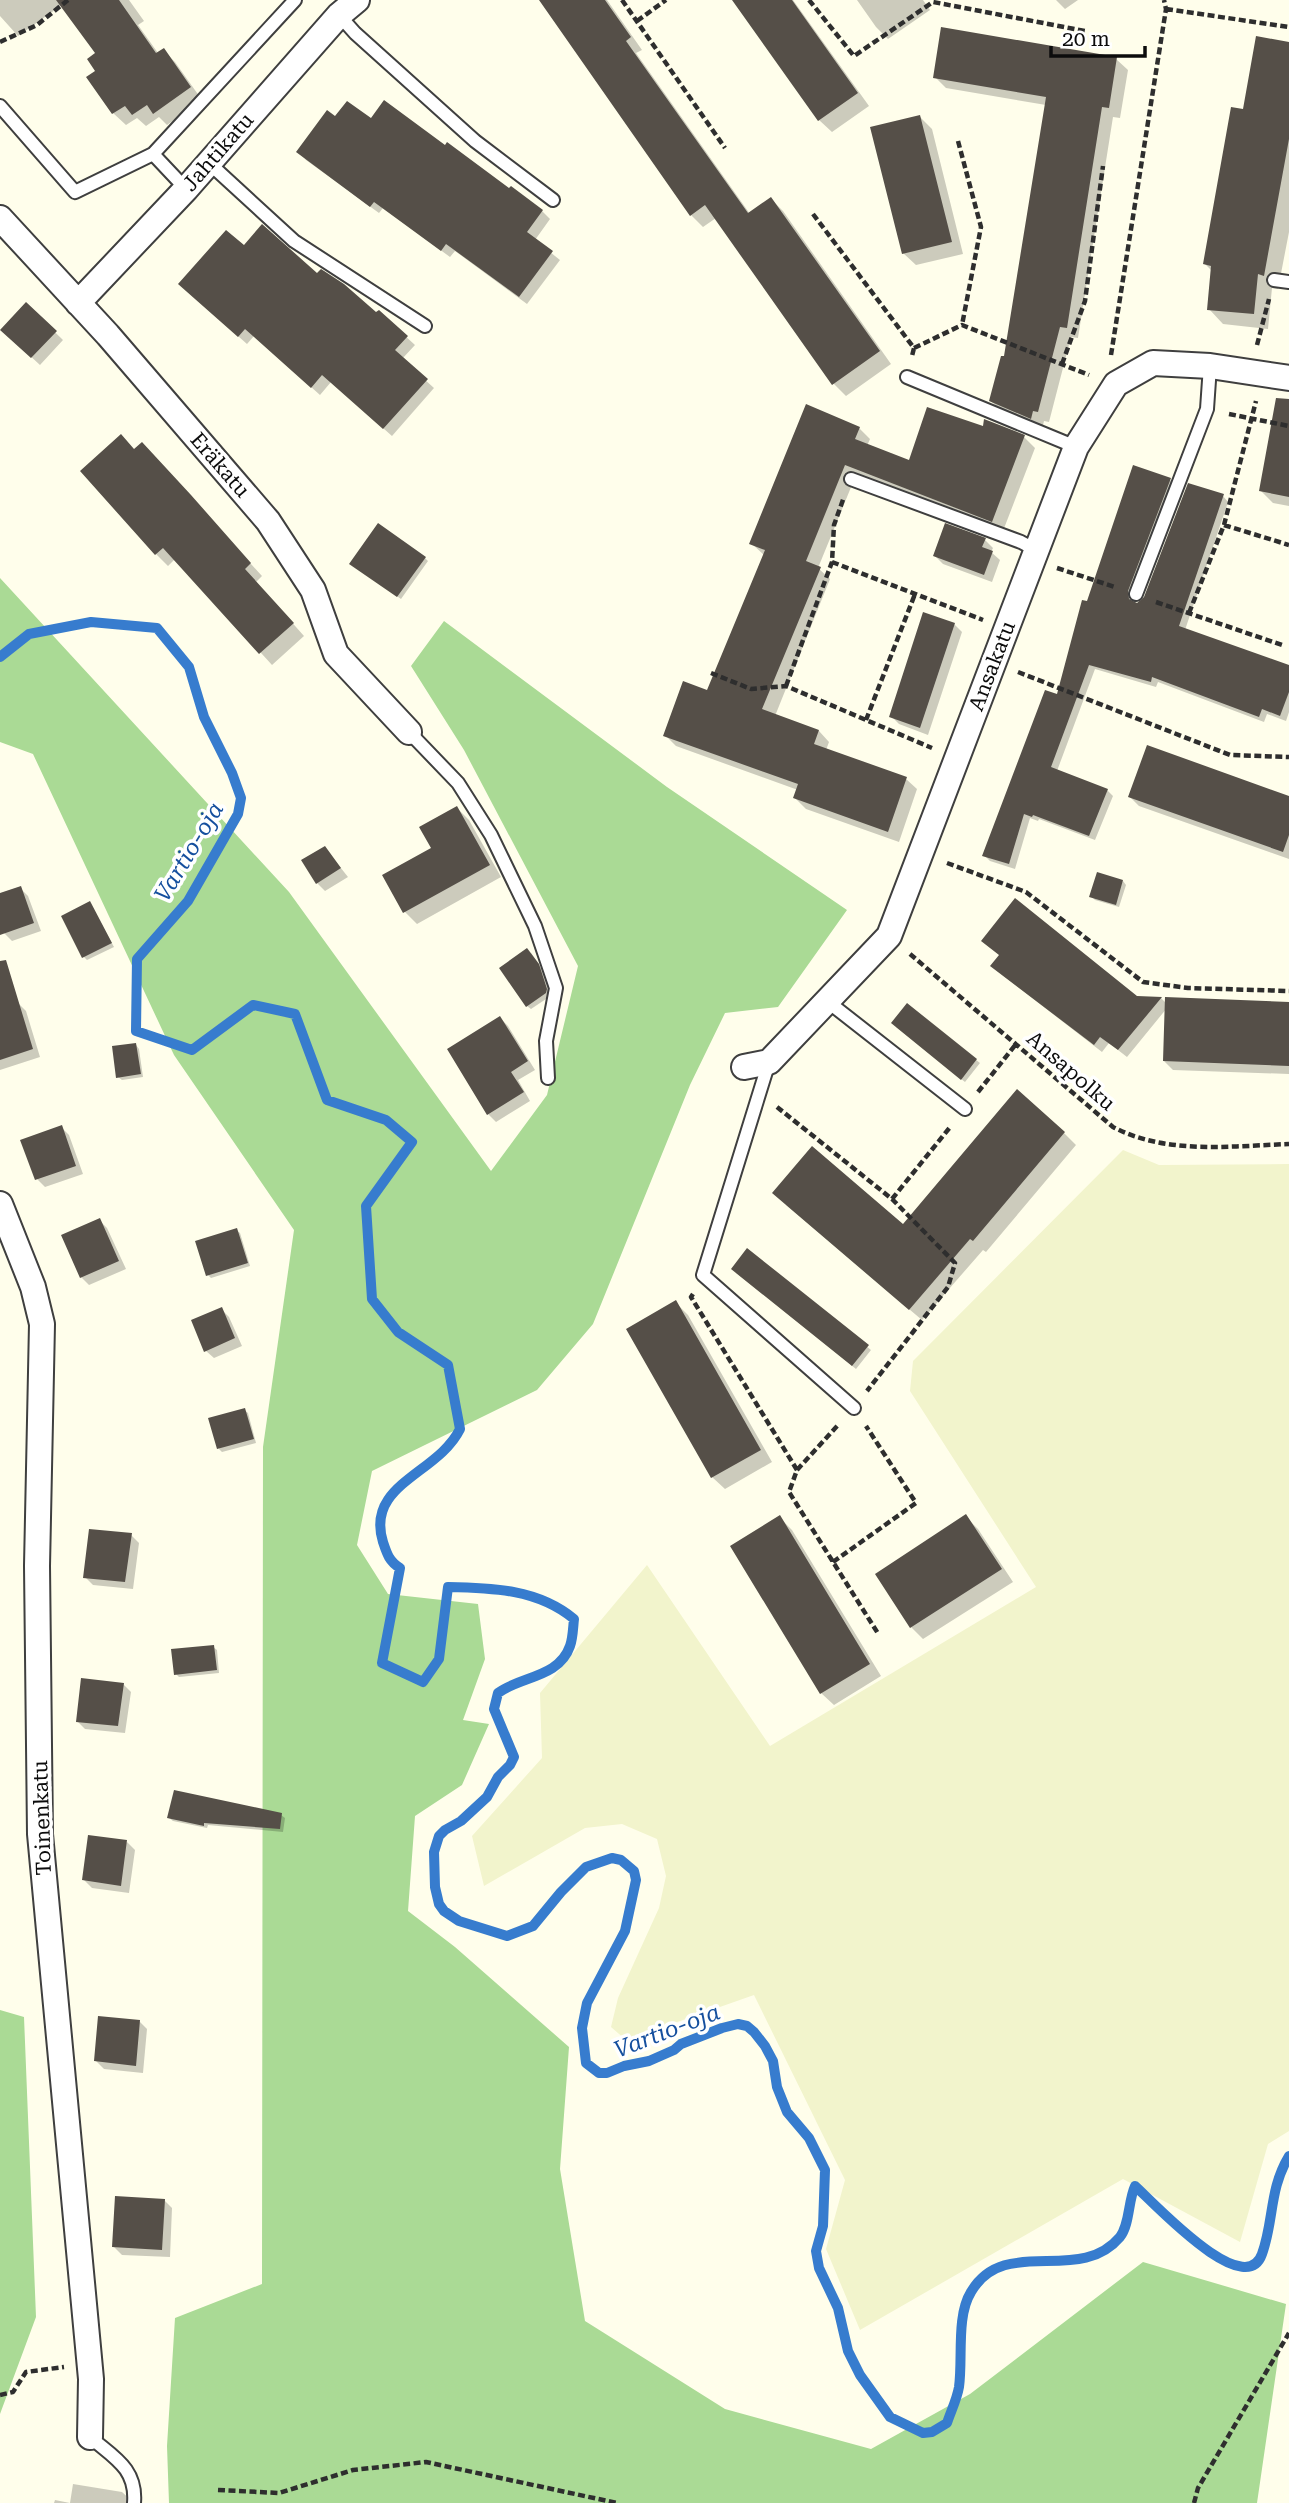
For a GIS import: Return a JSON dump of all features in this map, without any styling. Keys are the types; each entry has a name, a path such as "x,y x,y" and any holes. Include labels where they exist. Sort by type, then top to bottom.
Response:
{"street":[{"name":"Jahtikatu","path":"78,303 186,189 348,8"},
{"name":"Eräkatu","path":"0,218 78,303 268,521 313,590 337,654 409,732"},
{"name":"Ansakatu","path":"769,1062 889,936 1076,447 1116,384 1153,363 1210,366 1289,378"},
{"path":"744,1067 769,1062"},
{"name":"Toinenkatu","path":"0,1204 33,1287 42,1324 37,1566 40,1834 89,2365 90,2437"}],"lane":[{"path":"0,106 75,192 153,154 295,0"},
{"path":"348,8 355,33 475,141 553,200"},
{"path":"153,154 186,189"},
{"path":"209,163 294,241 425,326"},
{"path":"1274,280 1289,282"},
{"path":"1136,594 1207,409 1210,366"},
{"path":"907,377 1076,447"},
{"path":"851,479 1036,550"},
{"path":"409,732 458,783 485,824 535,926 556,988 546,1041 548,1077"},
{"path":"827,1001 965,1109"},
{"path":"769,1062 703,1275 854,1408"},
{"path":"90,2437 126,2468 135,2487 134,2503"}],"path":[{"path":"0,42 37,25 68,0"},
{"path":"622,0 725,148"},
{"path":"637,21 666,0"},
{"path":"809,0 854,56 932,1 1085,31"},
{"path":"1111,356 1166,9 1164,0"},
{"path":"1166,9 1289,27"},
{"path":"958,141 981,227 962,325"},
{"path":"1062,364 1085,301 1103,166"},
{"path":"813,215 914,348"},
{"path":"1189,613 1224,525 1253,420 1261,374 1256,352 1274,280"},
{"path":"914,348 962,325 1090,375"},
{"path":"907,377 914,348"},
{"path":"1207,409 1289,426"},
{"path":"786,685 832,562 834,525 851,479"},
{"path":"1224,525 1289,545"},
{"path":"832,562 990,623"},
{"path":"866,720 915,594"},
{"path":"993,662 1230,755 1289,757"},
{"path":"711,673 751,689 786,685 939,751"},
{"path":"921,853 1026,892 1143,982 1188,988 1289,991"},
{"name":"Ansapolku","path":"889,936 1113,1128 1135,1138 1166,1144 1210,1147 1289,1144"},
{"path":"760,1093 892,1199 955,1263 948,1287 854,1408 797,1470 789,1492 879,1635"},
{"path":"703,1275 691,1297 797,1470"},
{"path":"833,1562 916,1503 854,1408"},
{"path":"1194,2503 1198,2488 1289,2333"},
{"path":"0,2395 13,2392 26,2372 89,2365"},
{"path":"218,2490 279,2493 353,2470 426,2462 617,2503"}],"green space":[{"path":"0,578 289,892 491,1171 547,1095 578,966 464,750 411,666 444,621 667,787 847,910 778,1007 725,1013 690,1085 593,1324 537,1390 372,1471 357,1545 388,1594 478,1604 485,1659 463,1720 489,1724 462,1785 415,1816 408,1911 455,1947 569,2047 560,2169 585,2321 725,2409 871,2449 970,2394 1143,2262 1286,2304 1257,2503 169,2503 167,2446 175,2318 262,2284 263,1447 294,1230 174,1055 33,754 0,742"},
{"path":"1123,1150 1159,1165 1289,1164 1289,2131 1268,2144 1240,2242 1123,2179 860,2330 826,2249 845,2180 754,1995 626,2040 611,2027 618,1998 659,1908 666,1876 657,1839 622,1824 585,1828 484,1886 472,1836 542,1758 540,1693 647,1565 770,1746 1036,1587 910,1391 913,1361"},
{"path":"0,2010 24,2017 36,2317 0,2414"}],"building":[{"path":"56,0 119,0 156,53 164,48 191,87 153,114 147,105 132,115 125,106 112,114 86,77 95,71 87,59 95,53"},
{"path":"539,0 605,0 631,37 626,41 748,213 771,197 880,351 832,385 705,205 690,216"},
{"path":"732,0 792,0 858,93 818,121"},
{"path":"941,27 1117,57 1109,108 1102,107 1067,328 1060,327 1038,412 1033,411 1031,419 989,401 1001,356 1004,356 1046,97 933,78"},
{"path":"1256,36 1289,42 1289,139 1264,276 1258,274 1254,314 1207,310 1211,266 1203,264 1231,107 1243,109"},
{"path":"384,100 445,145 447,142 543,210 527,232 553,251 519,297 446,244 441,251 374,202 370,207 296,152 327,110 335,116 347,101 371,118"},
{"path":"920,115 952,242 902,254 870,127"},
{"path":"262,224 317,273 321,269 344,284 408,336 395,350 428,379 383,429 322,375 311,388 245,329 238,337 178,284 226,230 244,245"},
{"path":"26,302 57,331 31,358 0,330"},
{"path":"1276,398 1289,399 1289,497 1259,491"},
{"path":"806,404 860,427 855,439 909,460 927,407 983,426 984,419 1025,435 992,522 845,465 806,561 821,567 762,709 819,730 814,744 907,777 888,832 793,798 798,784 663,736 683,681 707,690 765,550 749,544"},
{"path":"121,434 134,449 142,442 191,495 251,563 245,569 294,623 259,654 163,548 155,555 80,471"},
{"path":"1133,465 1171,478 1128,591 1129,599 1137,603 1144,597 1188,483 1224,494 1179,626 1289,665 1289,692 1280,716 1262,709 1259,717 1152,677 1151,682 1089,665 1051,767 1108,789 1089,836 1024,814 1009,864 982,856 1045,690 1057,694 1082,600 1087,601"},
{"path":"378,523 426,557 397,597 349,564"},
{"path":"945,523 986,538 982,547 993,551 984,575 933,556"},
{"path":"923,612 955,623 920,728 889,717"},
{"path":"1147,745 1289,796 1289,835 1283,852 1128,797"},
{"path":"457,806 490,865 403,913 382,875 431,848 419,827"},
{"path":"325,846 341,868 316,884 301,860"},
{"path":"1097,872 1123,880 1116,905 1089,897"},
{"path":"21,886 34,923 0,935 0,893"},
{"path":"1015,898 1137,996 1162,997 1118,1050 1100,1037 1094,1045 990,966 999,955 981,941"},
{"path":"90,901 112,943 82,958 61,916"},
{"path":"527,948 539,964 547,989 546,993 526,1007 499,968"},
{"path":"6,960 33,1049 0,1060 0,961"},
{"path":"1165,997 1289,1002 1289,1066 1163,1061"},
{"path":"907,1003 977,1059 961,1080 891,1023"},
{"path":"500,1016 528,1061 511,1072 524,1092 487,1115 447,1049"},
{"path":"136,1043 141,1074 116,1078 112,1046"},
{"path":"1017,1089 1065,1132 973,1241 970,1239 909,1310 772,1193 812,1146 903,1224"},
{"path":"62,1125 76,1166 35,1180 20,1140"},
{"path":"100,1218 119,1261 80,1278 61,1235"},
{"path":"237,1228 248,1263 206,1276 195,1241"},
{"path":"747,1248 869,1345 852,1366 731,1269"},
{"path":"676,1300 761,1450 711,1478 626,1329"},
{"path":"222,1307 235,1338 204,1352 191,1320"},
{"path":"245,1408 254,1439 217,1449 208,1418"},
{"path":"966,1514 1002,1569 910,1628 875,1574"},
{"path":"780,1515 870,1664 820,1694 730,1546"},
{"path":"89,1529 132,1533 125,1582 83,1578"},
{"path":"214,1645 217,1670 174,1675 171,1649"},
{"path":"81,1678 124,1683 118,1726 76,1722"},
{"path":"174,1790 282,1813 280,1829 204,1823 204,1826 167,1818"},
{"path":"88,1835 127,1840 121,1886 82,1880"},
{"path":"98,2016 140,2020 136,2066 94,2061"},
{"path":"115,2196 165,2199 162,2250 112,2247"}],"waterway":[{"name":"Vartio-oja","path":"0,657 29,634 91,622 157,628 189,667 204,717 232,773 241,798 238,814 188,901 137,959 136,1031 192,1050 253,1005 295,1014 327,1100 386,1120 412,1142 366,1206 372,1299 398,1332 448,1365 460,1429 450,1444 394,1493 384,1506 380,1522 383,1542 389,1557 400,1568 382,1663 423,1682 439,1659 448,1587 482,1588 530,1596 545,1601 574,1619 570,1646 565,1657 548,1670 498,1693 494,1709 514,1757 487,1797 461,1821 439,1836 434,1852 435,1887 439,1904 444,1911 459,1921 507,1936 533,1926 586,1867 612,1858 621,1860 634,1871 636,1880 625,1931 587,2003 582,2028 586,2063 599,2073 607,2073 649,2061 681,2044 722,2028 738,2024 747,2026 754,2032 773,2061 777,2087 787,2112 809,2138 825,2170 823,2226 816,2251 819,2268 838,2308 848,2351 860,2375 890,2417 923,2433 932,2432 947,2423 959,2387 963,2313 971,2292 985,2275 1003,2266 1022,2262 1064,2261 1103,2251 1123,2232 1135,2186 1179,2227 1219,2258 1238,2266 1252,2266 1262,2254 1278,2181 1289,2156"}]}
